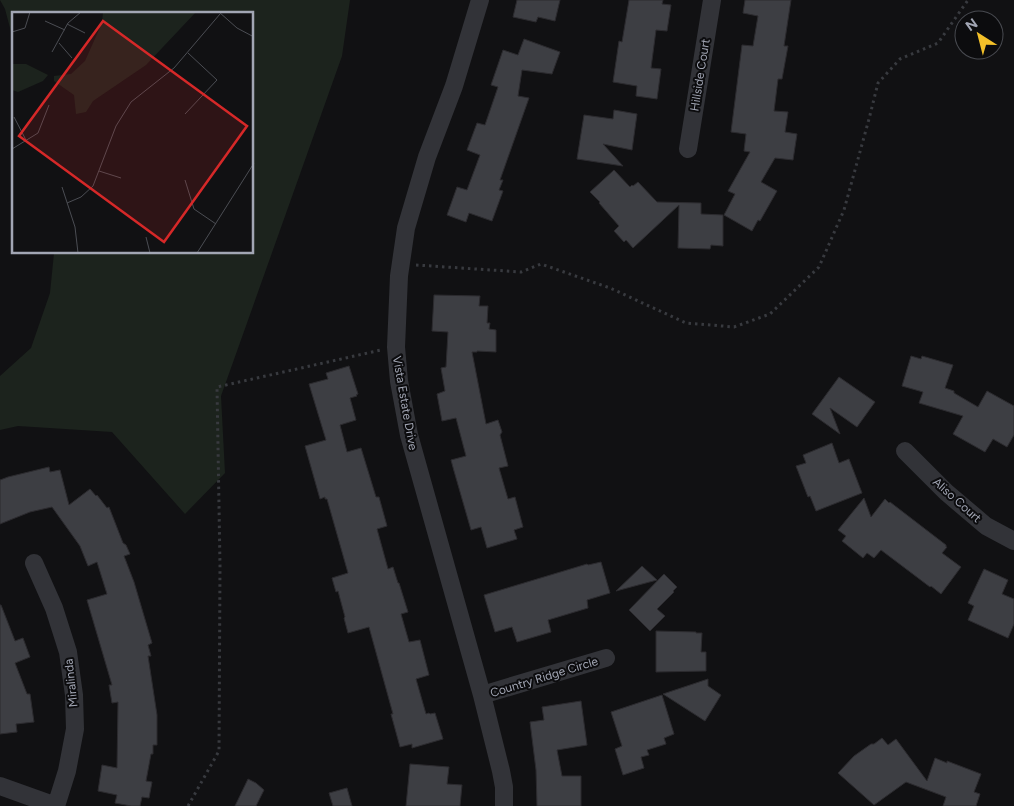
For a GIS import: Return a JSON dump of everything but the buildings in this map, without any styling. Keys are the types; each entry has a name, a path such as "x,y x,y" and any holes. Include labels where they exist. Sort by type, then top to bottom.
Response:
{"street":[{"name":"Vista Estate Drive","path":"480,0 454,86 426,158 406,228 399,276 396,347 399,381 409,436 482,695 501,771 504,787 504,806"},
{"name":"Hillside Court","path":"688,149 712,0"},
{"name":"Aliso Court","path":"905,451 946,492 986,526 1014,541"},
{"name":"Miralinda","path":"34,563 54,608 68,652 74,694 75,729 67,771 56,806"},
{"name":"Country Ridge Circle","path":"482,695 606,658"},
{"path":"0,786 56,806"}],"path":[{"path":"401,264 521,272 541,264 610,288 686,323 734,327 770,314 819,267 844,210 870,120 878,83 900,59 938,43 968,0"},
{"path":"188,806 219,751 220,566 217,387 396,347"}],"shaded area":[{"path":"0,0 350,0 342,56 221,396 225,473 185,514 112,432 18,426 0,430 0,376 31,348 50,293 54,254 254,254 254,12 12,12 12,35 5,9"}]}
